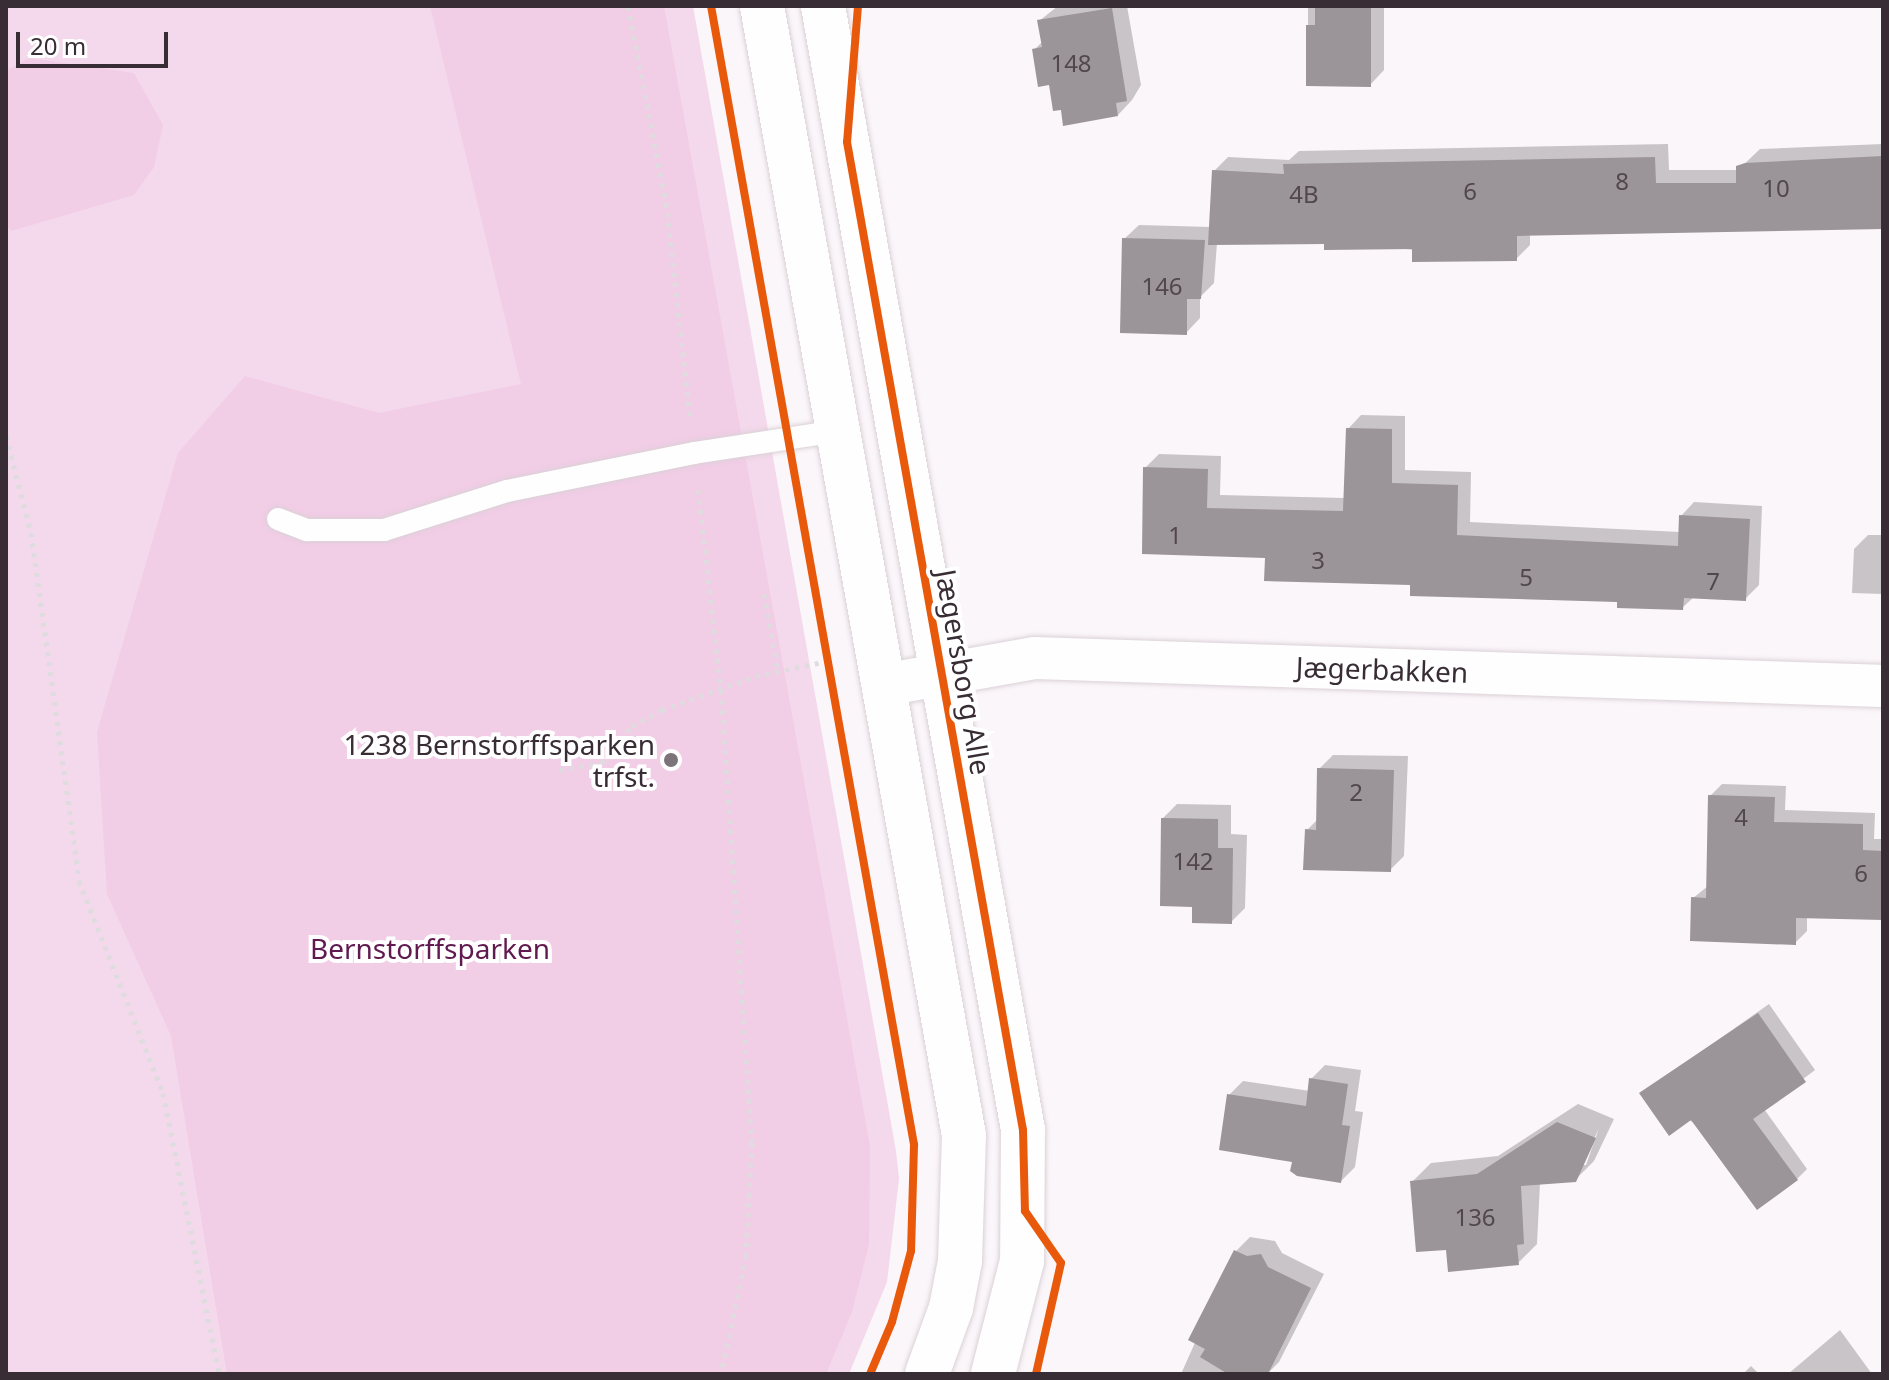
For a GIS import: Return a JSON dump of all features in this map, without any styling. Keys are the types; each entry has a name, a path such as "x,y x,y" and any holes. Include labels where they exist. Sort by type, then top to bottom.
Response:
{"street":[{"path":"762,6 965,1162 960,1261 927,1374"},
{"name":"Jægersborg Alle","path":"823,6 1024,1143 1022,1261 993,1374"},
{"name":"Jægerbakken","path":"883,685 1035,658 1883,686"}],"lane":[{"path":"278,519 307,530 384,530 507,491 694,453 838,431"}],"path":[{"path":"628,6 666,203 721,690 752,1143 746,1255 721,1374"},
{"path":"6,436 31,533 79,881 163,1093 219,1374"},
{"path":"764,594 778,671"},
{"path":"825,646 830,672"},
{"path":"560,770 602,763 632,726 778,671 828,661"}],"green space":[{"name":"Bernstorffsparken","path":"6,6 693,6 896,1151 899,1179 887,1282 849,1374 6,1374"},
{"name":"Bernstorffsparken","path":"430,6 664,6 870,1146 869,1244 852,1312 826,1374 227,1374 171,1036 107,894 97,732 178,453 245,376 379,413 521,384"},
{"path":"29,58 134,73 163,125 154,167 134,195 11,231 6,225 6,71"}],"building":[{"path":"1315,6 1371,6 1371,87 1306,86 1306,25 1315,25"},
{"path":"1112,8 1127,101 1116,103 1118,116 1063,126 1061,110 1053,111 1049,85 1038,87 1032,49 1042,47 1037,20"},
{"path":"1883,156 1883,229 1517,236 1517,261 1412,262 1412,249 1324,250 1324,244 1208,245 1212,170 1284,174 1283,164 1655,157 1656,183 1736,183 1736,166 1745,163"},
{"path":"1122,238 1205,240 1201,299 1187,299 1187,335 1120,333"},
{"path":"1346,428 1392,429 1392,483 1458,485 1457,535 1678,546 1679,515 1750,519 1746,601 1684,598 1683,610 1617,608 1617,602 1410,596 1410,585 1264,581 1265,558 1142,554 1143,467 1208,469 1207,508 1343,511"},
{"path":"1317,768 1394,770 1391,872 1303,870 1305,829 1316,830"},
{"path":"1708,795 1775,797 1774,822 1863,824 1863,850 1883,851 1883,920 1796,918 1796,945 1690,941 1691,897 1706,898"},
{"path":"1161,818 1218,819 1218,848 1233,848 1232,924 1192,923 1192,907 1160,906"},
{"path":"1758,1013 1806,1082 1753,1119 1798,1180 1757,1210 1691,1120 1669,1136 1639,1093"},
{"path":"1309,1078 1348,1084 1342,1125 1350,1126 1341,1183 1297,1176 1290,1171 1292,1162 1219,1150 1227,1094 1306,1106"},
{"path":"1557,1122 1596,1138 1576,1182 1521,1186 1524,1244 1517,1245 1519,1265 1448,1272 1446,1250 1416,1252 1410,1181 1477,1174"},
{"path":"1234,1250 1247,1256 1261,1254 1268,1267 1311,1288 1268,1374 1228,1374 1200,1357 1205,1349 1188,1340"}],"cycle path":[{"path":"711,6 914,1145 911,1251 892,1322 870,1374"},
{"path":"858,6 847,142 1023,1130 1025,1211 1061,1263 1036,1374"}],"place":[{"name":"1238 Bernstorffsparken trfst.","path":"671,760"}]}
